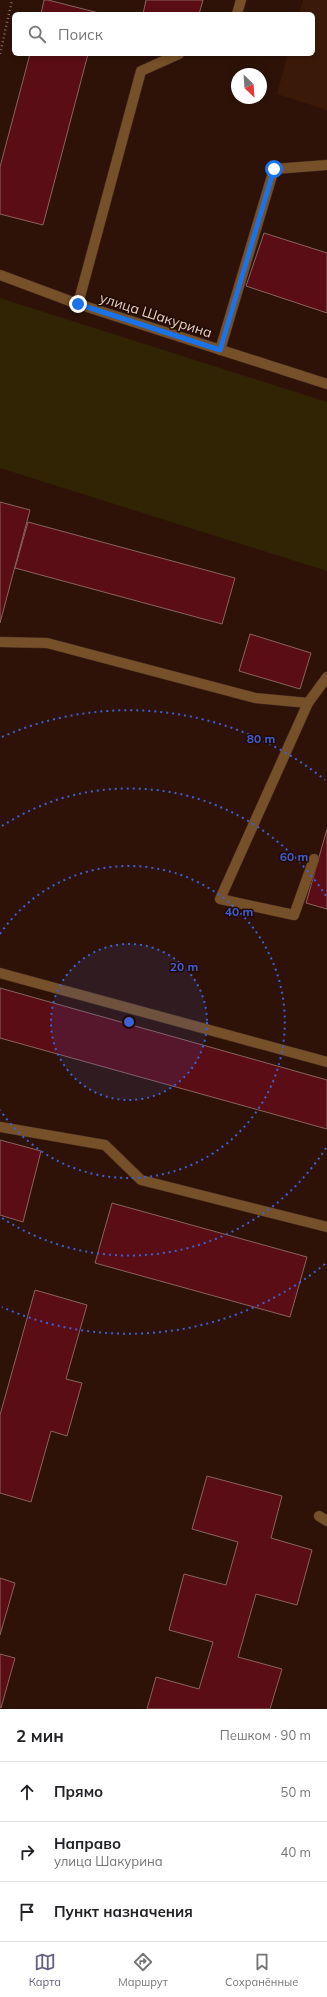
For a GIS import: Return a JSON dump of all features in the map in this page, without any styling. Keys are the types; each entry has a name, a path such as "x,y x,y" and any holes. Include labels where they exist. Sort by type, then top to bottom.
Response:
{"street":[{"path":"238,12 241,0"},
{"path":"78,304 141,71 175,56"},
{"path":"220,350 274,169 327,165"},
{"name":"улица Шакурина","path":"0,275 78,304 327,384"},
{"path":"0,642 47,643 255,698 308,703"},
{"path":"314,860 294,915 220,899 308,703 327,677"},
{"path":"0,973 327,1062"},
{"path":"0,1127 105,1145 140,1180 327,1227"}],"path":[{"path":"0,54 12,0"}],"shaded area":[{"path":"303,0 327,0 327,110 277,94 287,56 315,56 315,12 300,12"},
{"path":"0,298 327,402 327,571 0,468"}],"building":[{"path":"44,0 48,0 95,12 41,12"},
{"path":"146,0 203,0 200,12 143,12"},
{"path":"29,56 87,56 43,225 0,214 0,167"},
{"path":"264,233 327,253 327,313 246,286"},
{"path":"0,502 30,510 0,623"},
{"path":"28,522 235,578 222,624 15,568"},
{"path":"250,634 311,653 300,689 239,671"},
{"path":"327,829 327,909 306,903"},
{"path":"0,988 327,1080 327,1129 0,1038"},
{"path":"0,1140 41,1151 23,1222 0,1215"},
{"path":"112,1203 307,1257 290,1317 95,1263"},
{"path":"35,1290 87,1305 66,1379 82,1383 67,1436 51,1431 31,1502 0,1493 0,1415"},
{"path":"207,1476 282,1496 271,1538 312,1550 297,1605 256,1594 238,1657 282,1669 270,1709 147,1709 156,1677 199,1689 213,1642 169,1630 184,1574 226,1585 238,1542 192,1529"},
{"path":"0,1578 15,1583 0,1635"},
{"path":"0,1654 15,1658 1,1708 0,1707"}],"route":[{"path":"78,304 220,350 274,169"}]}
